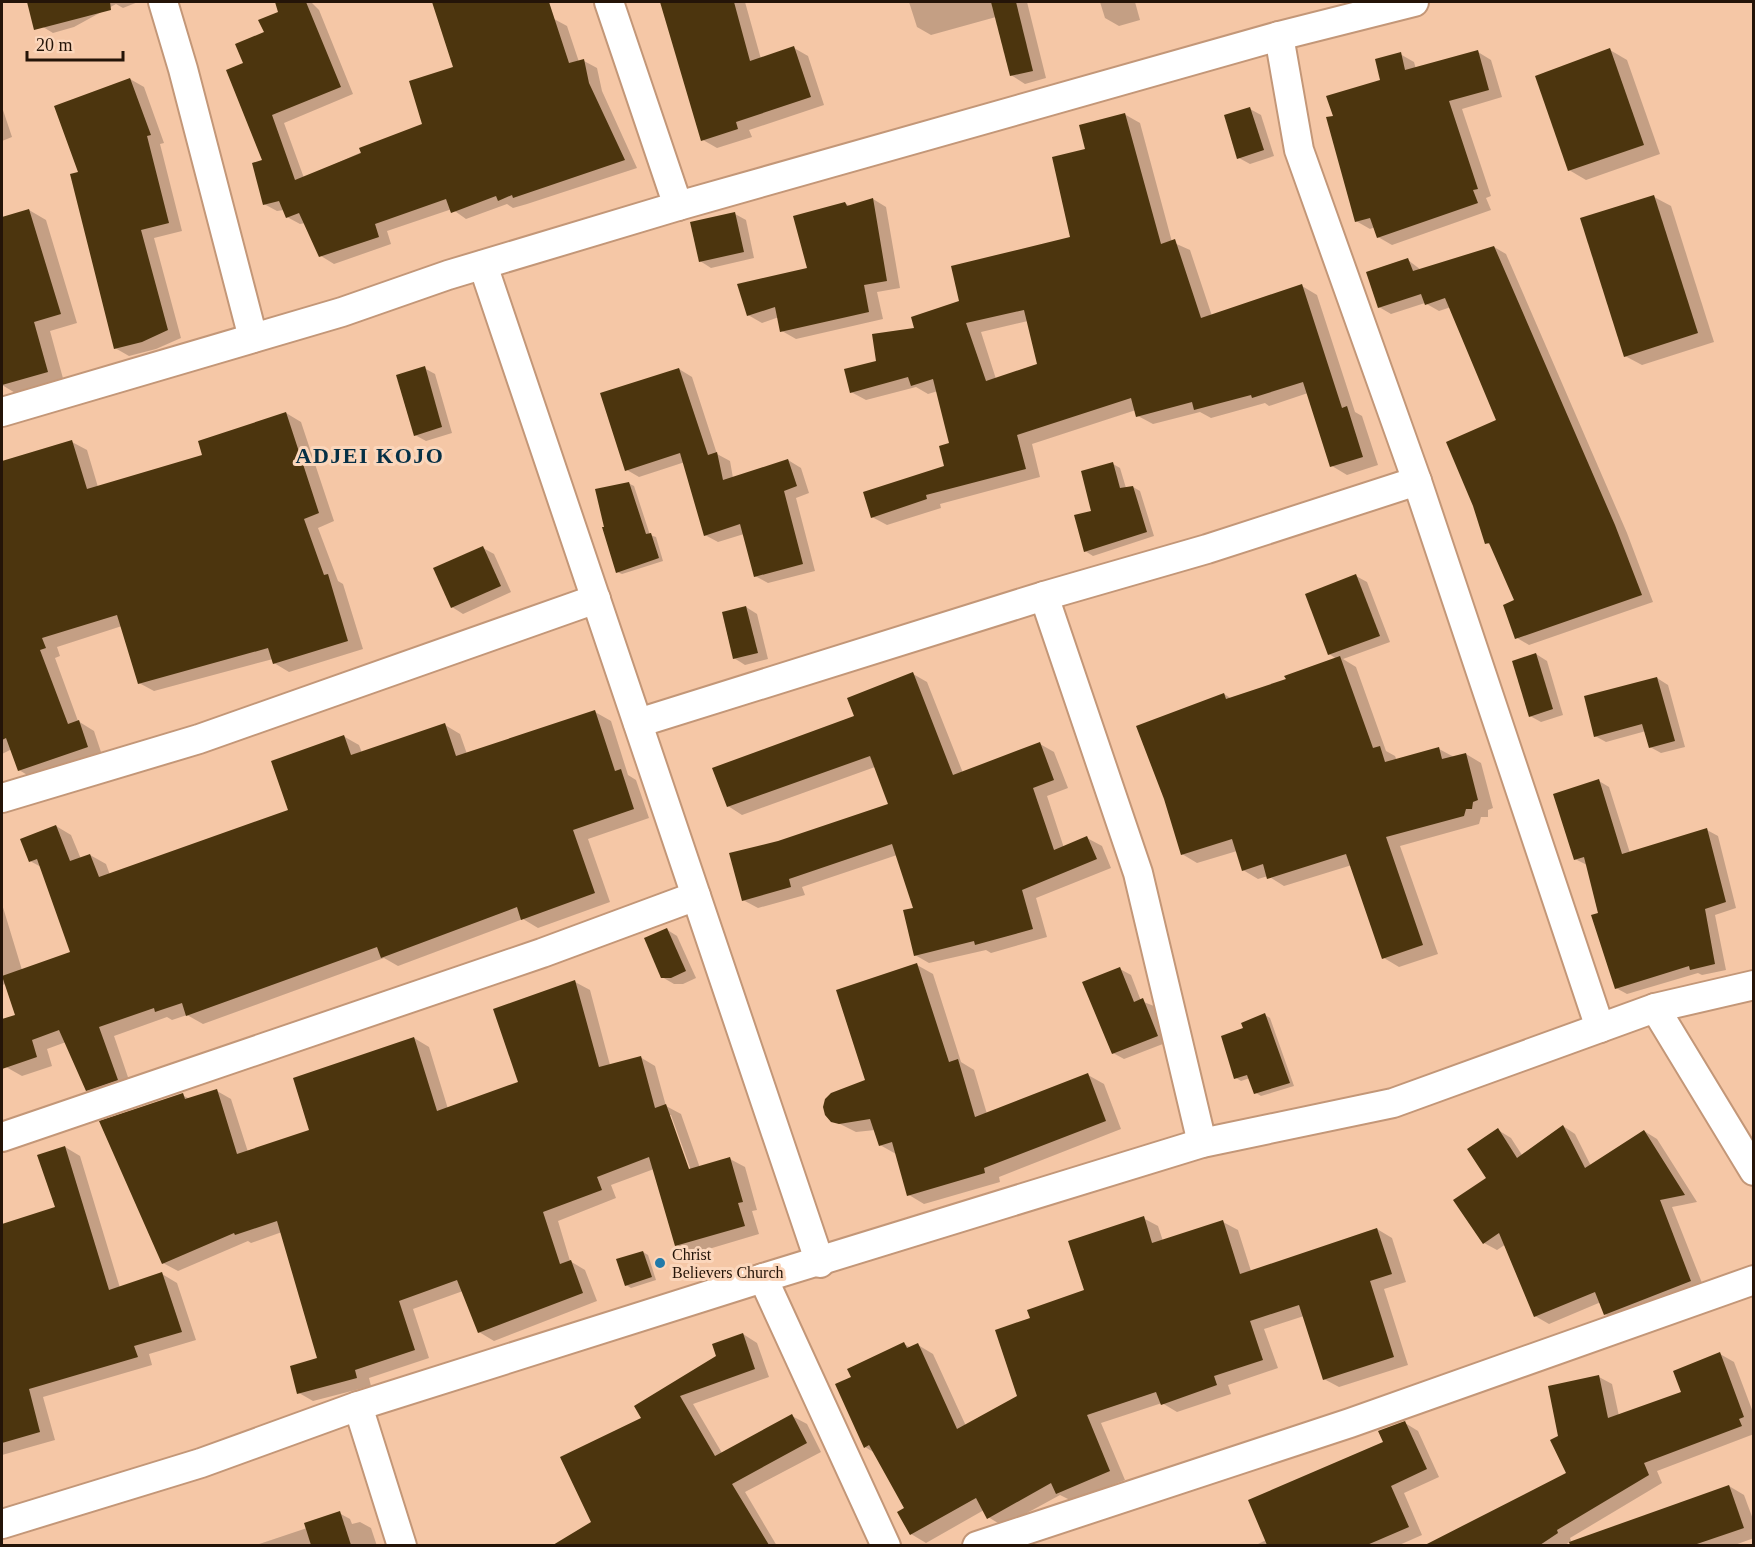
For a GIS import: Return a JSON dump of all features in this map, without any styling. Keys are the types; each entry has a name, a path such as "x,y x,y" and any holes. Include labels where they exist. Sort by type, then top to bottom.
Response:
{"street":[{"path":"163,2 183,69 253,338"},
{"path":"609,2 678,206"},
{"path":"2,412 253,338 678,206 1280,36 1414,2"},
{"path":"1280,36 1299,150 1417,480 1600,1028"},
{"path":"483,265 820,1263"},
{"path":"638,723 1044,596 1207,549 1417,480"},
{"path":"1044,596 1138,873 1202,1143"},
{"path":"2,798 199,739 596,599"},
{"path":"2,1137 542,953 696,896"},
{"path":"2,1524 201,1463 358,1406 763,1278 820,1263 1202,1143 1393,1103 1655,1008 1754,985"},
{"path":"1655,1008 1754,1171"},
{"path":"763,1278 886,1545"},
{"path":"977,1545 1350,1423 1754,1280"},
{"path":"358,1406 402,1545"}],"building":[{"path":"27,2 110,2 111,10 34,30"},
{"path":"275,2 306,2 341,87 272,115 295,180 361,153 359,148 422,124 409,81 453,67 432,2 549,2 569,63 584,59 589,83 625,160 513,198 512,195 498,201 496,196 451,213 446,199 375,224 379,237 319,257 299,213 286,218 279,201 263,205 252,163 262,160 226,70 243,63 235,44 264,32 258,20 278,12"},
{"path":"660,2 734,2 750,61 794,46 811,97 736,122 738,129 701,141"},
{"path":"991,2 1016,2 1033,71 1010,76"},
{"path":"1610,48 1644,145 1568,171 1535,76"},
{"path":"1478,50 1489,90 1449,101 1478,189 1473,190 1478,203 1377,238 1370,218 1355,222 1326,117 1333,116 1326,96 1380,80 1375,59 1401,52 1405,70"},
{"path":"130,78 151,135 147,136 169,223 141,230 168,330 142,342 114,349 70,174 78,172 54,106"},
{"path":"1250,107 1264,150 1237,159 1224,115"},
{"path":"1125,113 1161,244 1175,239 1201,318 1302,284 1342,408 1347,406 1363,457 1330,467 1303,382 1252,398 1251,395 1194,410 1192,402 1136,417 1131,398 1017,435 1026,469 926,495 927,499 871,518 863,492 944,466 939,446 949,443 933,379 911,386 908,377 850,393 844,369 876,361 872,334 914,328 911,317 959,301 951,266 1070,237 1052,157 1085,149 1079,125","holes":["1024,310 1037,364 986,381 966,323"]},
{"path":"1654,195 1698,333 1624,357 1580,218"},
{"path":"873,198 887,281 864,285 869,312 780,332 775,307 747,316 737,284 807,268 793,216 845,202 847,206"},
{"path":"29,209 61,314 34,322 48,372 2,385 2,217"},
{"path":"735,212 744,252 699,262 690,222"},
{"path":"1494,246 1615,525 1642,595 1515,639 1503,605 1514,600 1489,543 1485,544 1473,506 1446,442 1496,420 1445,298 1425,305 1421,294 1378,308 1366,272 1408,258 1413,271"},
{"path":"425,366 442,427 414,436 396,375"},
{"path":"679,368 708,455 717,452 723,480 788,459 797,486 784,491 803,564 754,577 740,524 704,536 680,453 625,471 600,393"},
{"path":"286,412 319,513 304,519 324,575 328,574 348,641 273,664 268,648 138,684 117,615 42,638 46,648 40,650 68,724 79,720 88,747 18,771 6,738 2,740 2,461 72,440 87,489 202,455 198,441"},
{"path":"1113,462 1120,488 1133,486 1147,532 1084,552 1074,515 1091,511 1081,471"},
{"path":"629,482 646,534 651,533 659,558 616,573 602,527 604,527 595,489"},
{"path":"483,546 501,586 451,608 433,568"},
{"path":"1356,574 1380,636 1328,655 1305,594"},
{"path":"746,606 758,653 733,659 722,612"},
{"path":"1536,653 1553,709 1529,717 1512,661"},
{"path":"1340,656 1373,748 1380,746 1385,762 1439,747 1442,759 1466,753 1478,800 1473,802 1472,809 1466,809 1464,816 1386,837 1423,945 1382,959 1346,854 1267,879 1263,864 1242,871 1232,839 1181,855 1164,799 1136,726 1224,693 1226,699 1286,679 1284,676"},
{"path":"913,672 953,775 1040,742 1054,780 1033,788 1054,850 1087,836 1097,859 1022,890 1033,929 975,945 974,941 914,956 903,910 913,908 892,844 789,879 791,887 742,901 729,853 778,841 888,804 870,756 727,807 712,768 854,716 847,698"},
{"path":"1657,677 1675,741 1649,748 1642,724 1594,737 1584,696"},
{"path":"595,710 615,771 621,769 634,809 573,830 595,893 521,920 517,907 381,958 377,947 186,1016 182,1003 155,1012 154,1008 99,1027 118,1080 86,1091 59,1030 32,1040 37,1057 2,1069 2,1019 15,1015 2,976 70,952 37,859 29,862 20,839 56,825 70,861 90,854 99,877 288,810 271,761 344,735 351,755 445,723 456,756"},
{"path":"1599,779 1622,854 1707,828 1726,902 1705,909 1715,964 1690,970 1689,966 1615,989 1591,915 1598,913 1584,857 1574,860 1553,794"},
{"path":"667,928 686,971 671,978 661,978 644,938"},
{"path":"917,963 949,1062 958,1059 975,1117 1088,1073 1106,1121 984,1168 985,1173 907,1196 892,1142 879,1146 870,1119 839,1124 831,1122 825,1115 823,1107 825,1099 831,1093 865,1080 836,990"},
{"path":"1120,967 1134,1002 1143,998 1158,1036 1112,1054 1082,982"},
{"path":"575,980 599,1067 641,1056 655,1108 666,1104 689,1169 730,1157 743,1202 738,1203 745,1226 675,1246 649,1157 597,1177 602,1190 543,1212 560,1264 571,1260 583,1293 478,1333 457,1280 399,1301 415,1350 355,1370 357,1378 297,1394 290,1366 317,1358 277,1221 235,1235 234,1233 162,1264 99,1121 183,1093 185,1099 217,1089 237,1154 309,1130 293,1078 414,1037 437,1111 518,1082 493,1009"},
{"path":"1265,1013 1290,1083 1254,1094 1247,1075 1234,1079 1221,1036 1243,1028 1241,1023"},
{"path":"1563,1125 1585,1168 1644,1130 1685,1195 1660,1200 1691,1281 1604,1315 1595,1292 1534,1317 1499,1233 1483,1244 1453,1200 1486,1178 1467,1149 1498,1128 1517,1158"},
{"path":"65,1146 109,1290 162,1272 182,1332 134,1346 138,1357 29,1389 40,1432 2,1443 2,1224 55,1207 37,1155"},
{"path":"1144,1216 1152,1243 1223,1220 1240,1274 1377,1228 1392,1274 1370,1281 1394,1357 1323,1380 1299,1305 1250,1321 1263,1360 1214,1376 1217,1385 1161,1405 1156,1392 1087,1415 1110,1471 1056,1494 1051,1483 987,1519 976,1498 910,1535 897,1512 904,1508 869,1445 864,1448 835,1384 851,1377 847,1369 904,1342 907,1348 918,1343 957,1429 1017,1396 995,1330 1030,1318 1027,1310 1084,1290 1068,1241"},
{"path":"643,1251 652,1277 625,1286 616,1259"},
{"path":"743,1333 755,1369 680,1396 715,1456 792,1414 807,1443 732,1484 769,1545 553,1545 591,1522 560,1457 641,1418 634,1406 716,1356 712,1344"},
{"path":"1720,1352 1744,1417 1739,1419 1742,1426 1644,1463 1649,1475 1557,1530 1558,1533 1540,1545 1425,1545 1566,1473 1550,1440 1558,1436 1548,1386 1599,1375 1608,1418 1681,1392 1673,1371"},
{"path":"1405,1421 1427,1469 1391,1486 1409,1527 1367,1545 1267,1545 1248,1500 1383,1442 1378,1431"},
{"path":"1729,1485 1744,1528 1694,1545 1570,1545 1569,1542"},
{"path":"340,1511 351,1545 311,1545 304,1523"}],"place":[{"name":"Christ Believers Church","path":"660,1263"}],"district":[{"name":"ADJEI KOJO","path":"370,455"}]}
